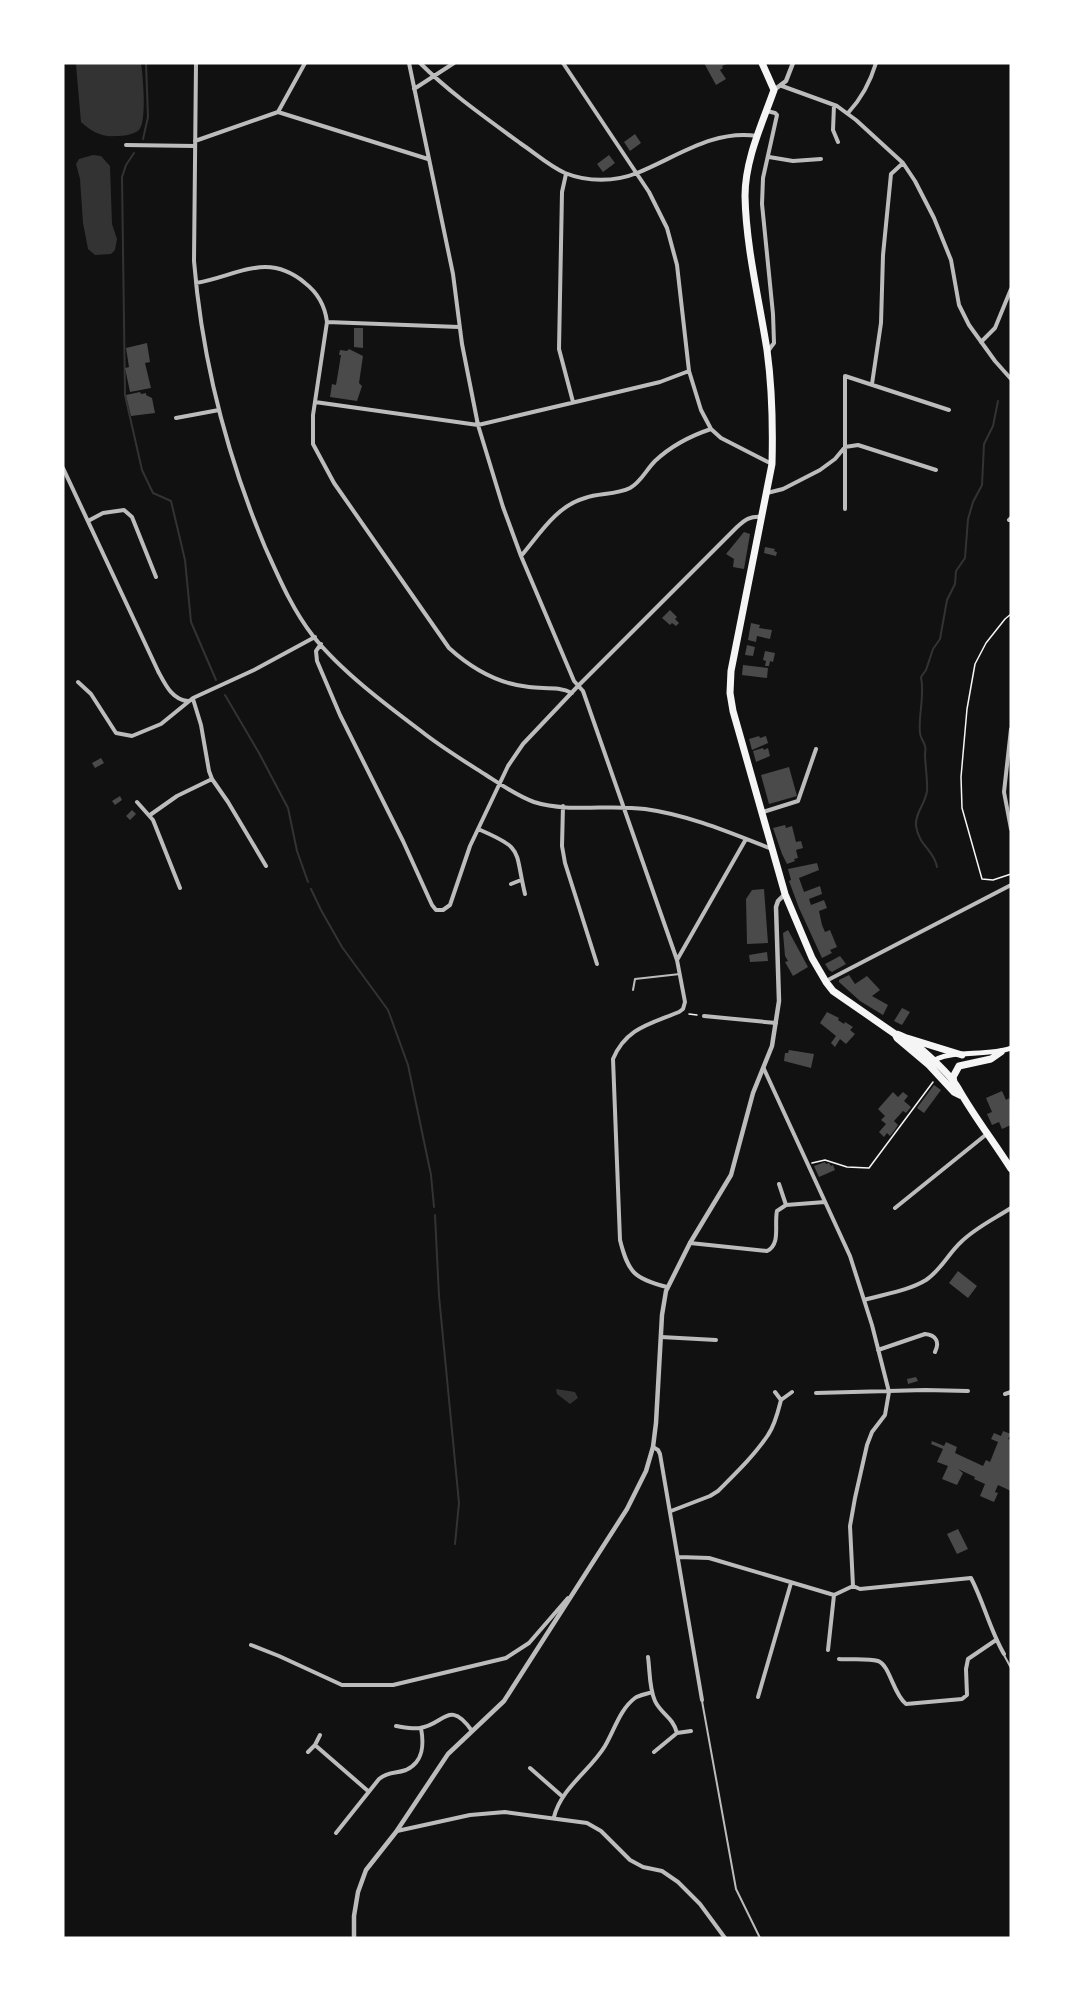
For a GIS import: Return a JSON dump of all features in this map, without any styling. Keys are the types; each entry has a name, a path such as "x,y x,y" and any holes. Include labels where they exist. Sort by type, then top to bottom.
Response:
{"highway":[{"path":"762,63 774,90 750,161 746,196 754,276 767,352 773,436 772,464 733,661 730,693 733,711 785,894 812,958 826,982 840,996 895,1034 897,1038 931,1063 954,1092 960,1095"},
{"path":"895,1034 905,1037 954,1083"},
{"path":"905,1037 962,1054"},
{"path":"1001,1052 991,1059 959,1066 953,1077 960,1095 1011,1169"}],"main road":[{"path":"931,1063 946,1054 1001,1052 1011,1048"}],"street":[{"path":"196,63 194,238 196,283 211,373 235,466 254,519 281,583 298,615 321,644 390,707 433,741 499,784 534,802 563,806 624,807 674,814 773,849"},
{"path":"278,112 305,63"},
{"path":"409,63 453,274 459,327 478,425 502,507 574,681 583,691 680,974 685,1002 683,1009 627,1036 618,1046 612,1059 620,1240 626,1262 632,1271 640,1278 667,1287"},
{"path":"420,63 516,140 566,174 594,181 636,174 666,158 705,142 743,134 758,136"},
{"path":"414,89 454,63"},
{"path":"563,63 649,192 667,228 677,266 689,371 701,410 711,429 721,438 772,464"},
{"path":"774,90 782,86 789,77 793,63"},
{"path":"848,113 860,100 870,83 876,63"},
{"path":"782,86 834,105 848,113 903,163 934,218 951,260 960,305 969,325 1011,379"},
{"path":"834,105 833,130 838,142"},
{"path":"767,111 777,115 763,178 762,204 774,343 767,352"},
{"path":"126,145 195,144 278,112 428,159"},
{"path":"769,157 793,160 821,159"},
{"path":"872,384 881,323 883,255 891,174 903,163"},
{"path":"566,174 562,192 559,349 573,402"},
{"path":"196,283 261,266 289,272 309,286 322,304 327,322 312,427 313,444 334,483 449,648 464,662 508,682 537,688 562,689 572,693"},
{"path":"981,342 995,328 1011,289"},
{"path":"327,322 459,327"},
{"path":"315,402 478,425 660,382 689,371"},
{"path":"845,509 845,376 949,410"},
{"path":"176,418 219,410"},
{"path":"521,556 550,520 568,506 582,498 630,488 639,481 655,461 676,444 711,429"},
{"path":"767,494 783,489 820,470 835,459 845,447 858,445 936,470"},
{"path":"63,468 165,685 181,701 191,700"},
{"path":"88,521 103,513 124,510 132,517 156,577"},
{"path":"321,644 316,651 317,661 340,715 432,905 436,910 443,910 450,906 470,846 508,766 523,744 737,527 753,516 762,518"},
{"path":"78,682 91,694 116,733 132,736 161,724 191,700 315,637"},
{"path":"191,700 201,724 212,779 266,866"},
{"path":"1011,729 1004,792 1011,829"},
{"path":"762,813 798,801 816,749"},
{"path":"150,815 177,796 212,779"},
{"path":"137,802 150,815 180,888"},
{"path":"563,806 562,846 565,862 597,964"},
{"path":"478,829 505,841 518,853 525,894"},
{"path":"677,960 746,839"},
{"path":"511,884 521,880"},
{"path":"826,982 1011,885"},
{"path":"354,1938 354,1916 358,1892 366,1870 396,1832 448,1754 504,1701 627,1509 646,1471 653,1447 662,1315 667,1287 690,1243 731,1175 753,1093 764,1069 777,1023 779,959 776,913 778,901 785,894"},
{"path":"704,1016 777,1023"},
{"path":"764,1069 850,1256 889,1392 885,1415 872,1432 867,1445 855,1498 850,1526 853,1586"},
{"path":"895,1208 988,1133"},
{"path":"779,1184 786,1205"},
{"path":"690,1243 766,1251 773,1248 776,1242 777,1211 786,1205 825,1202"},
{"path":"864,1300 925,1280 937,1272 959,1243 1011,1208"},
{"path":"878,1350 925,1334 937,1340 936,1352"},
{"path":"661,1337 716,1340"},
{"path":"816,1393 968,1391"},
{"path":"775,1392 781,1400"},
{"path":"671,1510 710,1496 729,1480 769,1434 781,1400 792,1392"},
{"path":"1005,1394 1011,1392"},
{"path":"653,1447 660,1454 671,1510 702,1700"},
{"path":"679,1557 709,1558 834,1595 853,1586 860,1589 971,1578 996,1641 1004,1654"},
{"path":"758,1697 790,1583"},
{"path":"250,1646 279,1656 342,1685 393,1685 506,1658 529,1642 573,1594"},
{"path":"828,1650 834,1595"},
{"path":"839,1659 879,1661 886,1666 895,1691 906,1704 962,1698 966,1695 968,1659 996,1641"},
{"path":"648,1657 652,1692 656,1703 675,1724 677,1733"},
{"path":"554,1817 556,1806 604,1748 623,1711 635,1698 652,1692"},
{"path":"396,1726 421,1728 445,1716 458,1716 472,1731"},
{"path":"336,1833 379,1779 386,1773 405,1770 415,1764 422,1752 421,1728"},
{"path":"654,1752 677,1733 691,1731"},
{"path":"308,1752 320,1735"},
{"path":"315,1745 368,1791"},
{"path":"530,1768 563,1797"},
{"path":"396,1832 470,1815 505,1812 587,1823 601,1831 630,1860 643,1867 662,1871 678,1882 700,1904 725,1938"}],"lane":[{"path":"633,990 635,980 680,974"},
{"path":"1004,1654 1011,1668"},
{"path":"702,1700 736,1889 760,1938"}],"path":[{"path":"1011,614 986,643 972,670 961,777 964,817 982,879 993,880 1011,874"},
{"path":"689,1014 704,1016"},
{"path":"809,1164 825,1160 847,1167 869,1168 935,1078"}],"shaded area":[{"path":"77,63 141,63 144,108 139,130 125,135 106,136 93,131 81,122"},
{"path":"93,155 101,156 110,166 112,224 117,239 115,250 111,254 95,255 88,249 83,223 80,179 76,164 79,159"},
{"path":"556,1389 575,1392 578,1398 570,1404 557,1394"}],"building":[{"path":"704,63 729,63 722,66 720,70 726,79 716,85"},
{"path":"635,134 641,143 630,151 624,142"},
{"path":"609,155 615,163 603,172 597,164"},
{"path":"354,328 363,328 363,348 354,347"},
{"path":"147,343 150,362 145,363 151,388 130,392 125,368 129,367 126,348"},
{"path":"349,349 363,356 359,383 362,386 357,401 330,397 332,384 336,385 340,350"},
{"path":"140,392 152,398 155,413 131,416 126,395"},
{"path":"744,532 750,534 744,569 733,567 734,559 726,554"},
{"path":"765,547 775,549 776,556 764,553"},
{"path":"670,610 677,617 675,619 679,623 676,626 672,623 670,625 662,618"},
{"path":"751,623 760,625 759,628 772,630 770,639 757,636 756,642 748,640"},
{"path":"747,645 755,647 753,656 745,655"},
{"path":"765,651 775,653 773,662 770,661 769,666 765,666 766,661 763,660"},
{"path":"743,665 768,668 767,678 742,675"},
{"path":"759,736 760,738 766,736 768,743 752,750 749,739"},
{"path":"763,748 764,750 768,748 770,756 756,762 753,751"},
{"path":"101,758 104,763 95,768 92,763"},
{"path":"789,767 797,796 769,804 761,775"},
{"path":"120,796 122,800 115,805 112,801"},
{"path":"132,810 136,814 130,820 126,816"},
{"path":"785,825 786,828 792,826 796,842 801,841 803,848 796,850 798,858 794,859 795,861 787,864 773,828"},
{"path":"817,863 819,870 799,878 804,892 820,886 822,894 809,899 811,905 824,900 827,908 819,911 822,925 825,932 830,930 837,947 830,950 832,953 822,958 799,908 789,881 791,880 788,869"},
{"path":"764,889 768,943 747,944 746,899 752,890"},
{"path":"788,930 808,967 793,976 785,962 788,961 785,956 783,933"},
{"path":"767,952 768,961 750,962 749,955"},
{"path":"840,956 846,964 832,972 825,964"},
{"path":"849,975 855,984 867,976 880,990 872,996 888,1005 883,1015 860,1001 839,982"},
{"path":"902,1008 910,1012 902,1025 894,1021"},
{"path":"827,1012 839,1018 838,1020 844,1024 845,1022 853,1027 850,1030 855,1034 846,1044 840,1039 835,1047 831,1043 836,1036 820,1023"},
{"path":"789,1050 814,1054 811,1068 784,1061 785,1053"},
{"path":"934,1085 941,1090 924,1113 917,1108"},
{"path":"1002,1091 1006,1100 1009,1098 1011,1104 1011,1125 1002,1129 999,1122 992,1125 987,1114 992,1112 986,1098"},
{"path":"893,1092 898,1097 903,1092 908,1096 904,1101 911,1107 906,1113 903,1111 894,1121 898,1125 890,1136 887,1133 884,1137 879,1132 886,1124 881,1120 885,1116 878,1109"},
{"path":"825,1162 833,1165 835,1170 819,1177 814,1166"},
{"path":"958,1271 977,1286 968,1298 949,1283"},
{"path":"916,1377 918,1381 908,1384 907,1379"},
{"path":"1003,1431 1011,1434 1008,1439 1011,1440 1011,1491 998,1485 995,1492 998,1493 994,1502 980,1496 985,1484 958,1469 963,1473 957,1485 942,1479 948,1466 937,1462 943,1449 931,1444 932,1441 944,1446 946,1442 957,1447 955,1453 983,1466 986,1460 990,1462 998,1442 991,1439 994,1433 1001,1436"},
{"path":"958,1529 968,1549 957,1554 947,1534"}],"waterway":[{"path":"143,139 148,117 146,63"},
{"path":"134,153 122,177 125,395 142,470 153,493 171,501 185,560 191,622 216,680"},
{"path":"937,867 933,856 920,838 916,826 927,788 925,747 920,733 921,677 940,639 947,600 955,584 956,571 965,558 968,519 973,502 982,485 984,444 993,426 998,401"},
{"path":"225,695 288,808 297,851 308,882"},
{"path":"311,889 342,947 388,1010 408,1065 431,1175 434,1207"},
{"path":"435,1215 439,1296 459,1503 455,1544"}]}
